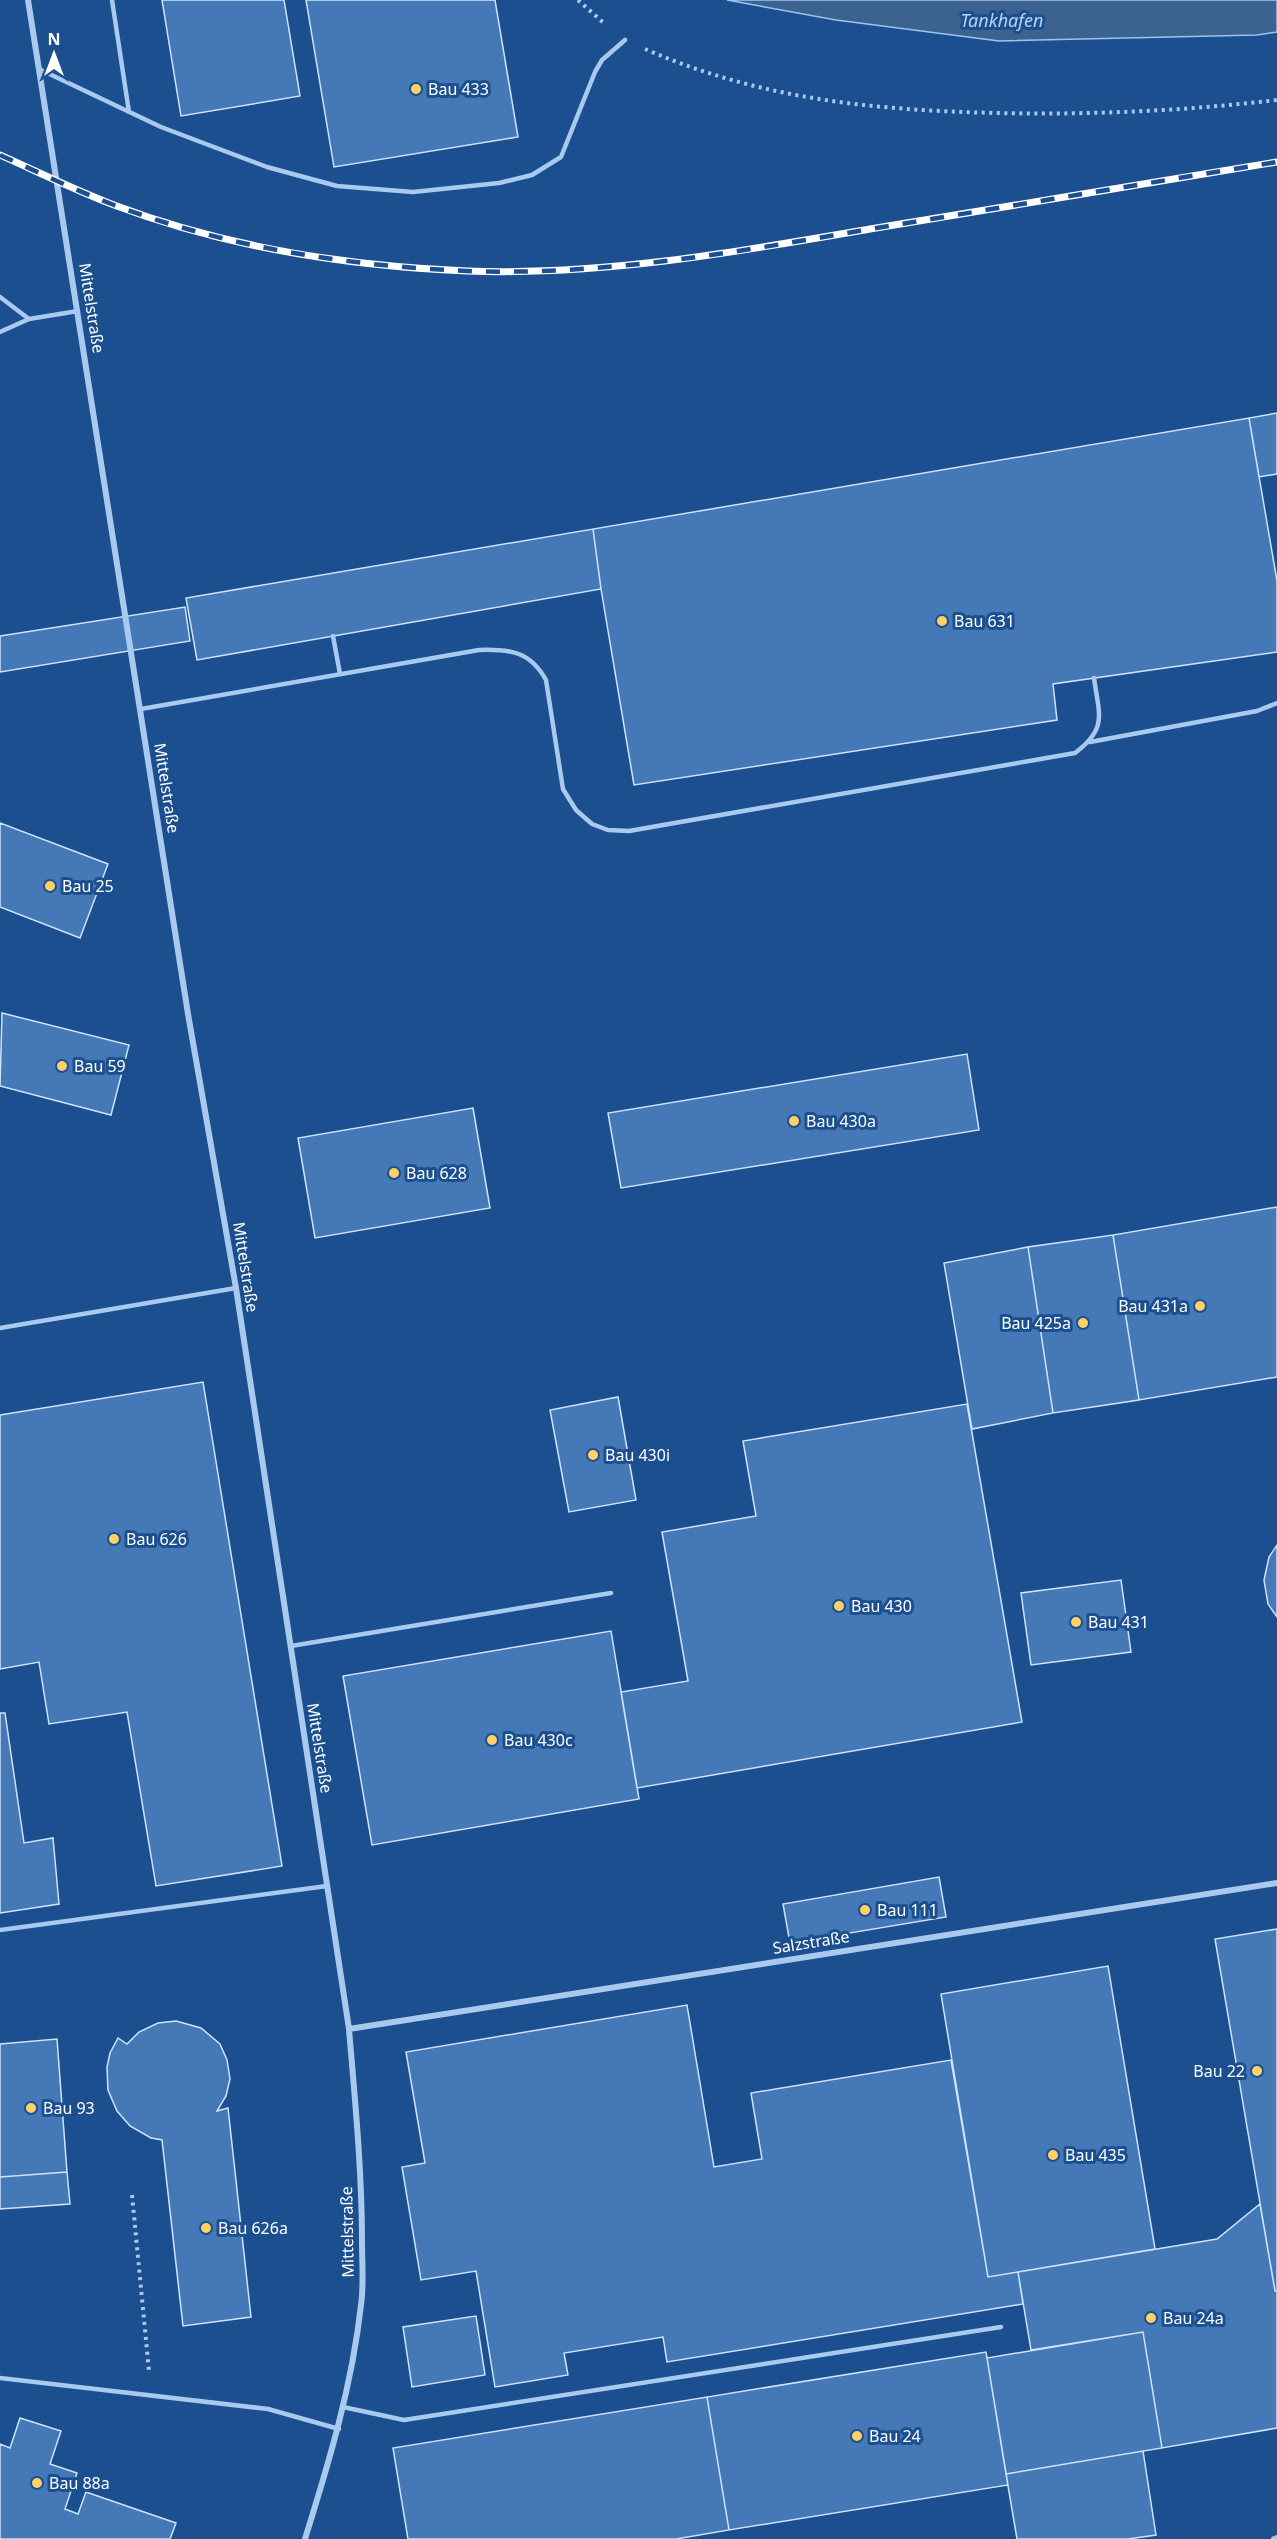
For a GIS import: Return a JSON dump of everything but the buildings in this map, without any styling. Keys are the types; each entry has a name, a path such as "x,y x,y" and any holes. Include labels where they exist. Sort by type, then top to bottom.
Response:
{"street":[{"name":"Mittelstraße","path":"28,0 79,311 188,1014 236,1288 349,2029 361,2207 362,2303 339,2429 305,2539"},
{"name":"Salzstraße","path":"349,2029 1277,1882"}],"lane":[{"path":"112,0 129,111"},
{"path":"39,69 161,127 267,167 338,186 413,192 499,183 532,175 561,157 595,72 602,60 625,40"},
{"path":"0,297 29,320"},
{"path":"0,332 29,320 79,311"},
{"path":"333,636 340,674"},
{"path":"141,709 479,650 503,649 523,655 539,667 546,680 563,789 576,810 592,824 608,830 629,831 1075,753 1090,742 1098,730 1099,719 1094,678"},
{"path":"1090,742 1257,711 1277,703"},
{"path":"0,1328 236,1288"},
{"path":"291,1646 611,1593"},
{"path":"0,1930 327,1886"},
{"path":"343,2407 404,2420 1001,2327"},
{"path":"0,2378 268,2409 339,2429"}],"path":[{"path":"578,0 625,40 685,65 740,84 862,107 1082,115 1197,110 1277,100"},
{"path":"132,2195 151,2396"}],"water":[{"name":"Tankhafen","path":"727,0 1277,0 1277,32 1257,35 999,41 836,20"}],"railway":[{"path":"0,155 114,205 156,220 243,243 332,259 377,264 467,271 518,272 619,266 720,254 1277,162"}],"place":[{"name":"Bau 433","path":"416,89"},
{"name":"Bau 631","path":"942,621"},
{"name":"Bau 25","path":"50,886"},
{"name":"Bau 59","path":"62,1066"},
{"name":"Bau 430a","path":"794,1121"},
{"name":"Bau 628","path":"394,1173"},
{"name":"Bau 431a","path":"1200,1306"},
{"name":"Bau 425a","path":"1083,1323"},
{"name":"Bau 430i","path":"593,1455"},
{"name":"Bau 626","path":"114,1539"},
{"name":"Bau 430","path":"839,1606"},
{"name":"Bau 431","path":"1076,1622"},
{"name":"Bau 430c","path":"492,1740"},
{"name":"Bau 111","path":"865,1910"},
{"name":"Bau 22","path":"1257,2071"},
{"name":"Bau 93","path":"31,2108"},
{"name":"Bau 435","path":"1053,2155"},
{"name":"Bau 626a","path":"206,2228"},
{"name":"Bau 24a","path":"1151,2318"},
{"name":"Bau 24","path":"857,2436"},
{"name":"Bau 88a","path":"37,2483"}]}
